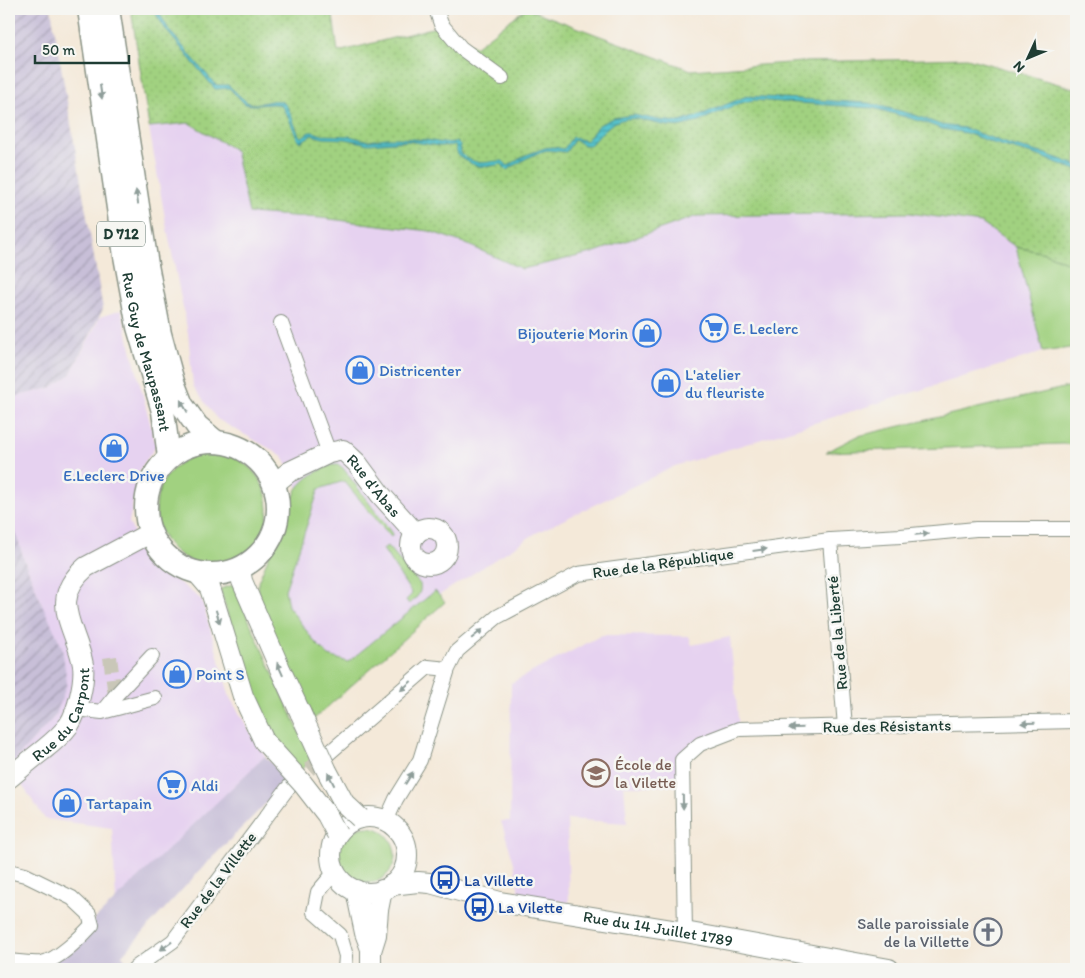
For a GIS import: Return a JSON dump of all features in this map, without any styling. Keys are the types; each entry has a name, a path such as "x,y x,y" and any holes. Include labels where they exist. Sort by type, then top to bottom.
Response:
{"main road":[{"name":"Rue Guy de Maupassant","path":"89,9 124,256 138,327 162,411 169,457"},
{"name":"Rue Guy de Maupassant","path":"108,9 147,265 160,334 173,382 182,405 197,426 216,442"},
{"path":"216,442 234,446 251,455 264,468 274,484 278,504 277,524 270,542 257,558 240,569 219,575 198,574 177,566 161,551 150,533 145,512 147,492 156,472 169,457 183,448 199,443 216,442"},
{"name":"Rue d'Abas","path":"274,484 289,472 329,453 343,450 357,463 380,494 416,534"},
{"name":"Rue du Carpont","path":"9,778 56,740 70,724 77,709 82,687 83,667 66,614 67,592 70,585 86,567 150,533"},
{"path":"240,569 242,581 281,671 344,804 360,818"},
{"path":"198,574 210,588 243,696 264,741 303,784 327,815 337,834"},
{"path":"360,818 378,818 386,821 394,827 405,843 407,858 399,878 387,888 369,893 348,886 340,880 332,863 331,853 337,834 351,821 360,818"},
{"path":"407,858 430,883"},
{"name":"Rue du 14 Juillet 1789","path":"387,888 418,882 430,883 500,902 685,932 889,969"},
{"path":"371,964 378,910 387,888"},
{"path":"356,890 371,964"}],"street":[{"path":"436,9 440,24 461,48 502,78"},
{"path":"281,323 329,453"},
{"name":"Rue de la République","path":"386,821 420,760 448,669 456,651 497,617 578,574 830,540 976,529 1076,529"},
{"name":"Rue de la Liberté","path":"830,540 845,727"},
{"path":"102,712 114,696 152,656"},
{"path":"329,753 428,668 448,669"},
{"path":"77,709 102,712 155,698"},
{"name":"Rue des Résistants","path":"685,932 682,760 700,744 739,729 1076,721"},
{"name":"Rue de la Villette","path":"136,969 173,941 286,789 293,783"},
{"path":"9,871 25,875 72,898 89,914 92,925 81,937 51,960 42,963 9,961"},
{"path":"335,872 318,892 314,912 340,934 346,956 345,969"}],"shaded area":[{"path":"9,9 51,9 103,309 70,375 50,388 14,397 12,401 9,401"},
{"path":"189,123 235,150 249,213 321,218 429,231 464,243 592,253 697,216 909,213 981,223 1016,247 1043,352 675,466 536,533 441,594 321,698 274,597 303,499 283,456 217,419 193,386 188,333 149,127"},
{"path":"121,310 156,446 140,469 129,522 143,555 202,600 230,698 265,756 116,901 112,828 45,819 9,766 56,715 42,604 24,560 9,503 9,401 12,401 14,397 50,388 70,375 100,317"},
{"path":"9,503 24,560 62,647 67,683 56,715 9,766"},
{"name":"École de la Vilette","path":"602,635 689,636 692,645 730,637 739,729 682,760 682,786 624,786 627,823 567,819 569,903 519,893 514,863 501,821 510,821 511,683"},
{"path":"265,756 288,781 204,866 122,955 127,963 113,969 43,969"}],"green space":[{"path":"131,9 332,9 338,52 436,27 475,47 525,9 528,9 691,70 802,62 967,58 1076,89 1076,266 1045,253 1016,247 981,223 909,213 697,216 592,253 522,269 464,243 429,231 321,218 249,213 235,150 189,123 149,127"},
{"path":"1016,247 1045,253 1076,266 1076,347 1043,352"},
{"path":"1076,385 1076,445 826,452 858,436"},
{"path":"212,453 234,457 252,469 264,487 268,509 264,531 252,549 234,561 212,565 190,561 172,549 160,531 156,509 160,487 172,469 190,457"},
{"path":"332,465 339,465 343,468 393,535 391,537 344,481 319,489 285,590 288,606 314,641 329,656 348,662 435,591 445,602 314,719 270,626 259,596 258,582 297,489 308,477"},
{"path":"387,546 420,584 419,593 409,604 406,600 412,594 383,549"},
{"path":"233,585 312,760 299,771 282,753 260,718 252,696 220,589"},
{"path":"367,827 378,829 387,835 393,844 395,855 393,866 387,875 378,881 367,883 356,881 347,875 341,866 339,855 341,844 347,835 356,829"}],"water":[{"path":"153,9 157,9 169,30 215,84 228,85 249,103 258,104 280,101 284,103 301,138 309,132 314,132 322,135 349,136 369,141 400,138 443,143 457,142 460,145 461,154 473,161 482,163 503,161 508,166 526,155 545,148 564,149 572,137 586,141 599,125 613,118 634,115 680,122 747,96 868,103 912,114 941,125 964,128 1011,145 1046,154 1076,165 1076,170 966,133 942,129 873,108 754,100 735,105 700,121 681,126 652,123 639,119 623,120 611,125 590,145 584,145 574,140 566,152 543,151 507,170 501,164 483,167 473,164 458,155 455,145 440,146 407,141 368,144 312,135 300,142 281,105 245,104 229,88 215,89 166,30"}],"tunnel":[{"path":"110,657 115,696"},
{"path":"293,783 326,755"}],"place":[{"name":"E. Leclerc","path":"714,328"},
{"name":"Bijouterie Morin","path":"647,333"},
{"name":"Districenter","path":"360,370"},
{"name":"L'atelier du fleuriste","path":"666,383"},
{"name":"E.Leclerc Drive","path":"114,448"},
{"name":"Point S","path":"177,674"},
{"name":"École de la Vilette","path":"596,773"},
{"name":"Aldi","path":"172,785"},
{"name":"Tartapain","path":"67,803"},
{"name":"La Villette","path":"445,880"},
{"name":"La Vilette","path":"479,907"},
{"name":"Salle paroissiale de la Villette","path":"988,932"}]}
